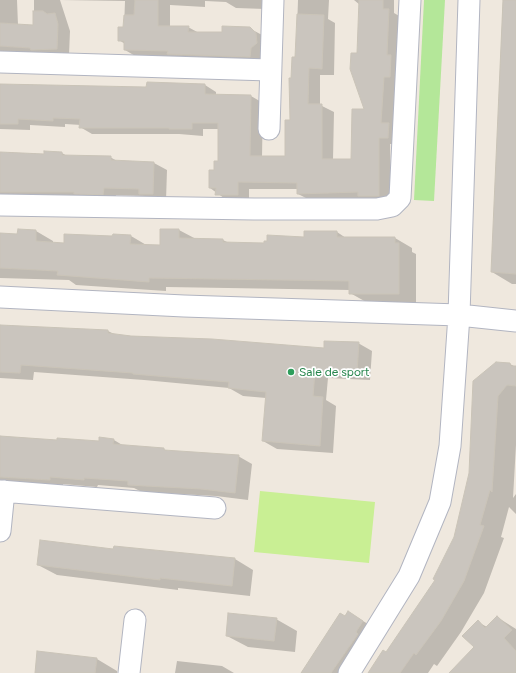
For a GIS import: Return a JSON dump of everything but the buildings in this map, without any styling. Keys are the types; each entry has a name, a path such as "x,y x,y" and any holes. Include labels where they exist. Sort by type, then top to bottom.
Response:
{"street":[{"path":"269,129 273,0"},
{"path":"0,205 254,209 377,209 392,206 400,198 410,0"},
{"path":"349,673 409,576 440,502 450,446 459,315 469,0"},
{"path":"0,62 270,70"},
{"path":"0,297 459,315 516,321"},
{"path":"0,532 2,491 215,508"},
{"path":"129,673 135,620"}],"green space":[{"path":"424,0 445,0 434,201 414,200"},
{"path":"260,491 375,502 369,563 254,552"}],"place":[{"name":"Sale de sport","path":"291,372"}]}
